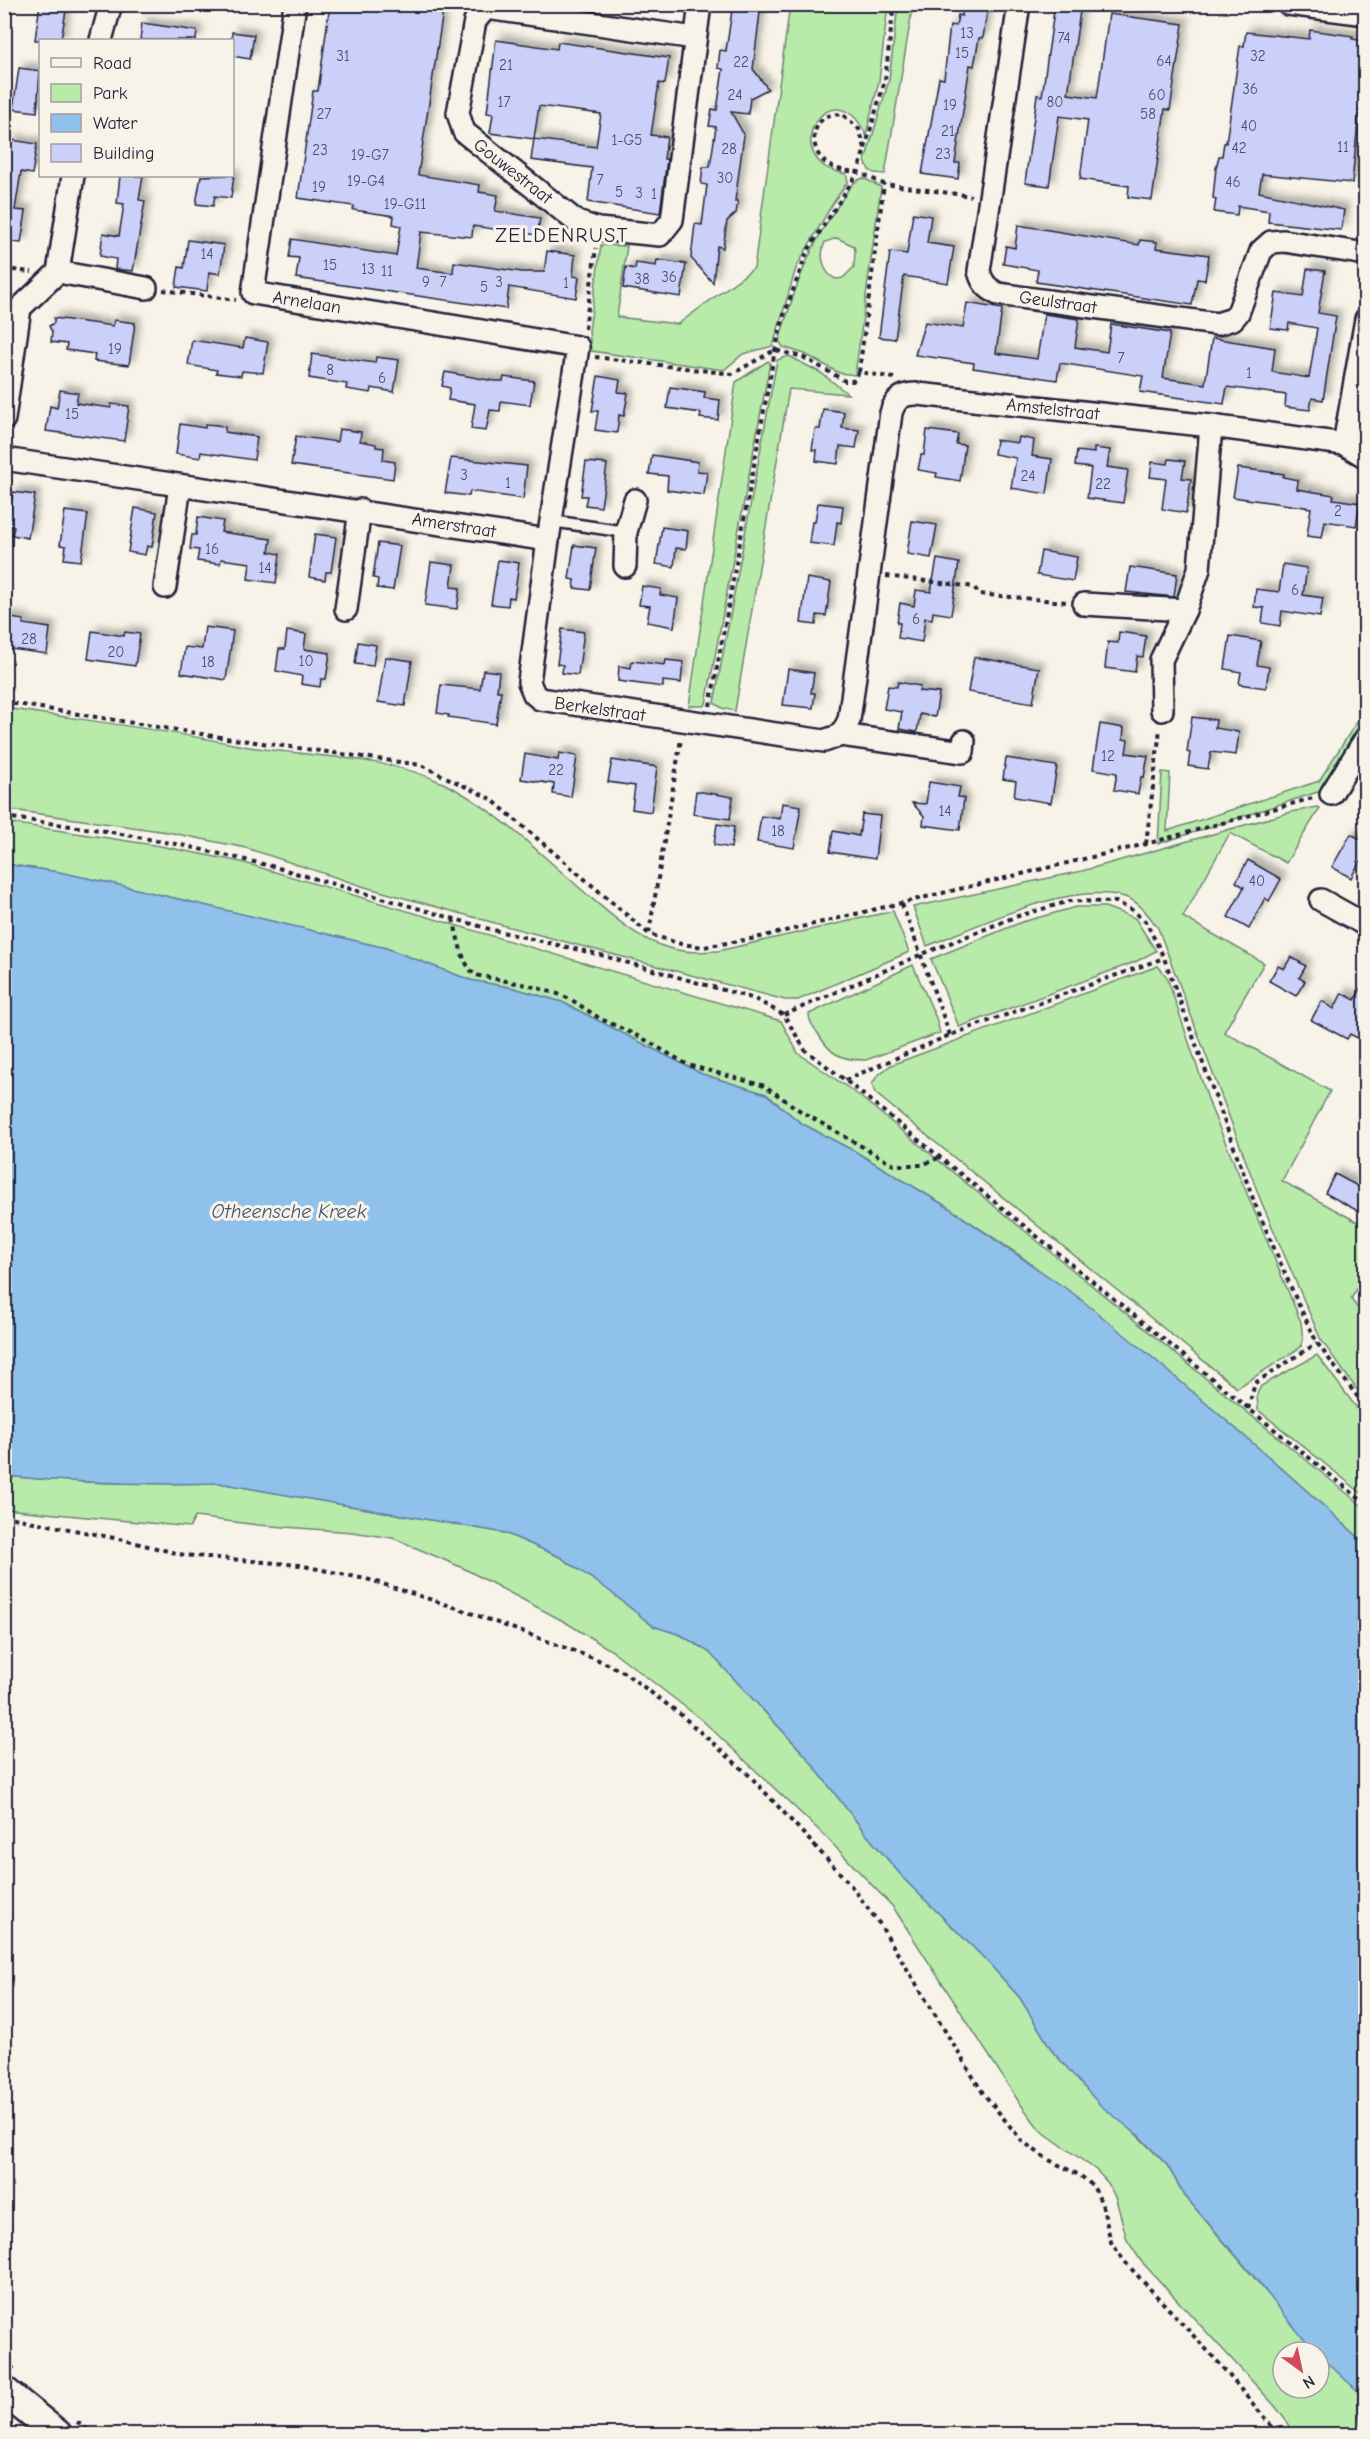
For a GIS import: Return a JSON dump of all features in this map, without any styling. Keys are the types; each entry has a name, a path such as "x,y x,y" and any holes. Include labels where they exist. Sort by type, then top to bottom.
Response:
{"street":[{"path":"101,39 111,4"},
{"name":"Arnelaan","path":"296,4 253,293 577,351"},
{"name":"Gouwestraat","path":"695,38 486,8 474,21 458,113 464,132 578,222 598,229 660,235 672,220 700,4"},
{"name":"Geulstraat","path":"1019,4 979,271 985,285 998,294 1217,324 1233,319 1239,313 1261,251 1271,242 1284,241 1365,254"},
{"path":"1288,4 1365,14"},
{"path":"4,419 20,308 58,272 73,177"},
{"path":"58,272 146,288"},
{"path":"1365,319 1344,444 1365,457"},
{"name":"Berkelstraat","path":"577,351 529,682 534,694 546,701 824,741 841,735 963,752 964,741"},
{"name":"Amstelstraat","path":"897,400 903,395 918,394 1211,426 1344,444"},
{"path":"841,735 849,720 891,413 897,400"},
{"path":"1162,710 1161,660 1185,610 1199,569 1211,426"},
{"name":"Amerstraat","path":"4,459 360,510 550,530"},
{"path":"165,587 180,486"},
{"path":"625,566 626,532 634,500"},
{"path":"346,609 360,510"},
{"path":"1084,604 1185,610"},
{"path":"1331,794 1365,738"},
{"path":"1321,900 1365,925"},
{"path":"4,2391 57,2434"}],"lane":[{"path":"550,530 626,532"}],"path":[{"path":"707,724 775,350 798,271 807,252 858,172 885,80 894,4"},
{"path":"865,148 859,129 842,114 828,116 817,124 814,139 816,151 826,163 841,170 858,172 884,184 990,199"},
{"path":"598,229 584,333 577,351 732,374 775,350 802,357 845,381 853,381 859,372 884,184"},
{"path":"4,268 34,272"},
{"path":"146,288 236,300 253,293"},
{"path":"859,372 901,379 897,400"},
{"path":"868,574 974,587 979,594 1084,604"},
{"path":"4,702 226,738 421,765 491,799 649,934 681,944 704,947 756,938 902,904 1146,844 1331,794"},
{"path":"1146,844 1162,710"},
{"path":"649,934 684,721"},
{"path":"4,817 100,830 186,846 271,866 453,918 597,954 754,999 784,1015 805,1050 940,1157 1365,1504"},
{"path":"784,1015 920,955 1015,917 1070,901 1116,902 1132,910 1146,922 1164,958 1255,1204 1317,1343 1365,1408"},
{"path":"902,904 950,1035"},
{"path":"453,918 464,956 471,973 475,975 527,985 572,999 599,1018 644,1039 688,1065 765,1086 802,1112 894,1165 922,1165 932,1163 940,1157"},
{"path":"845,1080 950,1035 1164,958"},
{"path":"1248,1409 1256,1383 1317,1343"},
{"path":"4,1516 124,1540 184,1555 299,1565 370,1580 457,1608 601,1661 625,1673 646,1688 700,1731 750,1776 849,1882 879,1923 983,2093 1001,2117 1034,2151 1093,2186 1102,2204 1111,2242 1124,2261 1218,2362 1278,2434"}],"green space":[{"path":"790,5 888,5 879,81 866,135 855,118 842,110 830,110 820,116 813,127 811,140 814,154 826,168 846,174 848,181 796,268 773,346 743,354 724,370 591,351 589,331 601,245 627,246 617,317 678,324 754,268"},
{"path":"898,5 913,5 885,174 874,173 869,170 865,161 889,80"},
{"path":"863,178 881,187 855,375 839,373 805,354 783,347 779,341 811,252 847,190","holes":["837,238 854,246 854,267 843,278 836,279 828,273 823,263 822,252 825,242"]},
{"path":"789,356 821,373 848,394 789,389 735,711 722,708 714,703 777,360"},
{"path":"768,361 770,363 706,704 689,706 736,382"},
{"path":"5,708 151,729 263,749 368,761 419,773 463,793 482,806 617,919 647,939 675,950 718,951 893,911 909,952 798,1000 785,1000 365,887 246,848 167,832 5,809"},
{"path":"1365,709 1365,727 1327,789 1158,844 1162,772 1170,773 1167,831 1319,781"},
{"path":"1320,808 1286,863 1230,833 1183,917 1264,963 1224,1032 1330,1091 1282,1181 1365,1226 1365,1276 1351,1299 1365,1318 1365,1401 1321,1340 1261,1201 1158,928 1144,910 1125,897 1102,894 1077,895 1024,908 927,946 913,907 1082,871 1291,812"},
{"path":"4,822 160,846 241,862 781,1021 798,1053 857,1094 1365,1508 1365,1543 1147,1353 1018,1254 949,1208 856,1152 801,1123 766,1094 702,1074 562,1002 514,988 470,980 386,948 119,885 59,872 5,864"},
{"path":"1076,907 1105,907 1135,918 1156,951 1135,962 959,1027 931,959 1022,922"},
{"path":"913,965 936,1018 940,1033 866,1060 842,1057 826,1046 813,1026 809,1014"},
{"path":"1158,966 1167,977 1211,1108 1301,1322 1303,1341 1301,1347 1237,1388 875,1093 872,1084 877,1076 891,1065"},
{"path":"1317,1355 1365,1419 1365,1496 1258,1410 1257,1394 1261,1386"},
{"path":"4,1476 112,1483 219,1483 505,1533 560,1557 607,1589 653,1626 681,1635 709,1652 806,1756 866,1834 907,1882 986,1960 1020,1998 1053,2052 1167,2165 1185,2196 1307,2340 1271,2340 1271,2400 1331,2400 1331,2365 1358,2391 1359,2415 1365,2434 1296,2434 1275,2406 1141,2261 1127,2240 1116,2199 1108,2183 1096,2170 1040,2130 1019,2102 893,1907 824,1835 702,1720 614,1652 565,1622 463,1568 393,1538 195,1517 190,1527 5,1509"}],"water":[{"name":"Otheensche Kreek","path":"4,864 59,872 119,885 386,948 470,980 514,988 562,1002 702,1074 766,1094 801,1123 856,1152 949,1208 1074,1294 1269,1457 1365,1543 1365,2434 1359,2415 1358,2391 1331,2366 1331,2340 1305,2340 1298,2332 1185,2196 1167,2165 1139,2136 1100,2105 1053,2052 1020,1998 986,1960 907,1882 866,1834 806,1756 709,1652 681,1635 653,1626 607,1589 560,1557 505,1533 219,1483 112,1483 5,1476"}],"building":[{"path":"40,4 67,4 61,39 35,40"},
{"path":"330,4 444,4 418,175 480,185 479,192 498,195 495,211 540,218 537,235 473,226 472,237 421,232 416,268 453,273 454,262 522,272 544,272 547,251 575,255 573,276 579,277 576,298 509,287 506,309 296,278 299,258 289,257 292,239 396,256 401,226 393,224 394,216 353,210 354,206 298,198 313,91 318,91"},
{"path":"733,4 761,4 753,69 768,89 750,98 748,114 731,112 744,135 735,201 738,201 736,213 727,221 723,248 717,246 713,283 691,258 695,224 702,225 707,185 701,184 703,167 710,167 716,127 709,126 712,109 717,110 723,69 718,68 720,50 726,51"},
{"path":"963,4 988,4 983,38 979,38 974,66 970,65 955,163 960,163 958,179 922,174 939,78 944,79 950,25 956,26 958,15 962,16"},
{"path":"1055,4 1081,4 1068,94 1097,98 1109,14 1183,24 1170,110 1165,109 1152,200 1128,197 1129,186 1080,179 1088,120 1059,116 1049,186 1025,183 1037,95 1042,96"},
{"path":"142,23 197,31 196,39 140,39"},
{"path":"1310,30 1353,36 1352,39 1365,41 1365,112 1359,111 1352,183 1262,174 1259,192 1344,210 1341,230 1268,222 1269,211 1238,206 1237,215 1214,212 1216,168 1219,156 1222,156 1224,143 1226,143 1240,46 1244,46 1246,32 1309,39"},
{"path":"232,32 254,35 250,59 234,56 234,39 232,39"},
{"path":"496,40 557,49 558,42 669,58 665,84 659,83 651,135 667,137 664,159 667,159 660,213 588,202 592,168 531,160 534,139 490,133 493,114 487,113","holes":["539,106 601,114 596,147 534,139"]},
{"path":"19,68 39,71 37,112 13,109"},
{"path":"12,140 37,144 32,174 21,172 15,210 26,211 21,243 4,241 4,169 7,169"},
{"path":"120,177 143,177 139,200 145,201 133,271 115,269 116,259 100,256 103,233 119,236 124,204 117,203"},
{"path":"201,177 234,177 231,198 215,196 213,206 196,204"},
{"path":"913,213 931,216 927,243 954,247 948,283 904,276 895,339 879,337 890,252 907,254"},
{"path":"1018,225 1139,245 1140,240 1157,242 1156,248 1209,255 1205,280 1197,279 1192,305 1036,282 1038,270 1003,264 1006,246 1015,248"},
{"path":"188,240 224,245 220,274 209,272 207,291 176,287 179,267 184,268"},
{"path":"657,260 686,264 681,297 623,288 626,267 635,269 636,263 656,266"},
{"path":"1307,269 1325,271 1318,313 1336,316 1323,400 1312,398 1310,410 1285,407 1286,395 1227,387 1224,404 1140,392 1143,376 1060,363 1057,380 973,368 974,363 915,355 925,322 963,328 967,303 1002,309 996,353 1037,359 1044,314 1079,319 1075,347 1107,352 1111,324 1170,333 1163,378 1205,384 1212,338 1275,348 1272,372 1309,378 1317,328 1289,323 1288,330 1270,328 1276,293 1303,297"},
{"path":"54,318 113,326 114,320 135,323 129,365 94,361 95,354 66,350 67,344 51,342 52,332 49,326 54,323"},
{"path":"245,338 268,342 263,373 242,371 241,376 216,373 217,370 188,365 192,340 243,348"},
{"path":"312,354 375,363 376,357 399,360 394,392 372,388 371,393 346,389 347,384 309,378"},
{"path":"445,372 494,381 503,381 504,377 534,381 530,405 501,401 500,411 490,410 486,431 471,429 475,404 448,400 450,388 442,386"},
{"path":"598,376 620,380 618,392 628,393 624,416 619,415 617,433 595,430 598,411 592,411"},
{"path":"670,387 705,392 704,398 720,400 718,420 700,418 701,413 667,408"},
{"path":"60,390 78,393 76,403 111,408 111,404 129,406 124,441 46,431 50,406 57,408"},
{"path":"823,409 844,412 842,428 859,430 856,448 840,446 838,464 816,461 817,450 812,450 815,429 820,429"},
{"path":"180,424 205,428 206,424 217,425 225,427 225,432 257,437 254,460 201,452 200,458 176,454"},
{"path":"339,429 361,432 360,441 384,448 383,460 395,462 393,479 291,465 296,436 337,442"},
{"path":"927,430 958,434 956,444 965,445 960,481 936,477 937,473 918,470 921,455 924,455"},
{"path":"1019,437 1034,440 1032,456 1052,459 1047,494 1011,488 1016,458 994,454 996,440 1018,443"},
{"path":"1094,448 1110,450 1107,467 1128,470 1123,503 1087,498 1091,468 1075,466 1077,451 1094,453"},
{"path":"652,455 698,462 697,471 707,472 704,495 667,490 668,476 649,474"},
{"path":"451,458 527,466 523,499 470,491 469,496 445,493"},
{"path":"1169,459 1185,461 1182,478 1191,479 1186,513 1162,509 1166,479 1150,477 1152,462 1168,464"},
{"path":"586,462 607,464 601,507 585,505 587,496 581,496"},
{"path":"1238,468 1284,474 1283,477 1298,480 1297,489 1334,495 1333,499 1360,503 1356,526 1325,521 1322,538 1307,536 1311,508 1233,497"},
{"path":"13,492 35,495 28,538 12,535 14,527 8,526"},
{"path":"818,503 843,506 841,523 837,522 834,546 809,543"},
{"path":"135,508 157,512 152,547 147,546 145,555 128,552"},
{"path":"65,511 88,514 81,561 64,559 66,546 60,545"},
{"path":"198,517 223,521 221,532 271,539 269,552 280,554 276,583 248,579 250,563 221,559 220,564 197,561 199,550 190,549 192,535 196,535"},
{"path":"912,521 937,525 931,558 907,554"},
{"path":"662,527 688,531 686,549 676,548 674,567 656,564"},
{"path":"315,534 336,537 331,572 326,572 325,580 309,577"},
{"path":"378,543 400,546 393,590 377,588 378,579 373,578"},
{"path":"574,545 596,548 590,590 574,588 575,580 569,579"},
{"path":"1041,551 1077,557 1073,581 1037,575"},
{"path":"937,559 959,563 951,615 933,612 932,619 925,618 922,642 898,638 900,623 897,623 900,603 914,606 916,590 931,592"},
{"path":"498,560 519,563 514,598 509,597 508,606 491,604"},
{"path":"431,562 454,565 451,587 460,588 457,609 425,605"},
{"path":"1283,564 1307,568 1303,595 1323,598 1320,617 1282,611 1280,626 1262,623 1264,608 1254,607 1256,589 1279,592"},
{"path":"1130,567 1177,574 1174,597 1126,592"},
{"path":"807,578 831,582 826,616 817,615 816,625 801,623"},
{"path":"642,586 661,589 660,595 678,598 674,627 647,622 650,606 639,605"},
{"path":"4,617 24,620 23,624 50,628 47,654 4,648"},
{"path":"205,627 233,631 226,680 181,673 185,647 202,649"},
{"path":"562,629 584,632 578,675 562,673 563,665 557,664"},
{"path":"92,631 124,636 125,632 140,634 135,666 88,659"},
{"path":"287,631 306,634 304,649 330,653 326,679 321,679 320,687 301,684 302,676 276,671 279,649 285,649"},
{"path":"1119,632 1146,636 1143,657 1137,656 1135,672 1105,668 1108,642 1118,643"},
{"path":"1230,636 1261,641 1257,665 1269,667 1266,688 1239,684 1241,672 1225,669"},
{"path":"358,642 376,645 373,666 355,664"},
{"path":"385,657 412,661 405,706 378,702"},
{"path":"974,657 1039,668 1033,703 968,692"},
{"path":"666,660 683,662 681,683 663,681 663,687 618,681 619,666 631,668 632,661 665,665"},
{"path":"788,669 814,673 811,693 815,693 813,708 783,705"},
{"path":"483,670 499,672 497,691 501,691 496,724 448,717 449,715 437,713 441,685 480,689"},
{"path":"898,682 920,686 919,691 939,693 935,717 920,714 917,732 899,729 902,712 884,709 888,686 897,687"},
{"path":"1192,717 1216,720 1215,728 1239,732 1236,755 1211,752 1208,769 1188,766 1190,753 1187,752"},
{"path":"1100,724 1124,728 1123,739 1128,740 1126,753 1148,756 1138,794 1114,790 1117,773 1093,769"},
{"path":"559,753 577,756 571,797 553,794 554,784 521,779 525,754 558,760"},
{"path":"1006,758 1057,766 1051,803 1014,797 1016,781 1003,779"},
{"path":"612,760 657,767 651,812 632,809 635,786 608,782"},
{"path":"929,782 960,787 958,797 964,798 960,830 923,825 924,816 912,803 926,804"},
{"path":"696,791 733,797 730,819 693,814"},
{"path":"782,803 801,806 794,848 757,842 761,816 780,819"},
{"path":"862,814 880,816 875,859 830,852 833,831 859,836"},
{"path":"717,824 734,827 731,848 714,845"},
{"path":"1351,834 1365,842 1365,864 1360,861 1351,878 1332,867"},
{"path":"1248,860 1281,879 1269,901 1265,898 1249,929 1228,917 1244,887 1236,882"},
{"path":"1291,957 1306,966 1299,978 1305,981 1296,996 1269,981 1278,966 1284,969"},
{"path":"1365,980 1365,1042 1350,1034 1347,1039 1311,1020 1322,1001 1334,1009 1342,993 1355,1000"},
{"path":"1335,1174 1365,1190 1365,1215 1325,1193"}],"district":[{"name":"ZELDENRUST","path":"562,235"}]}
